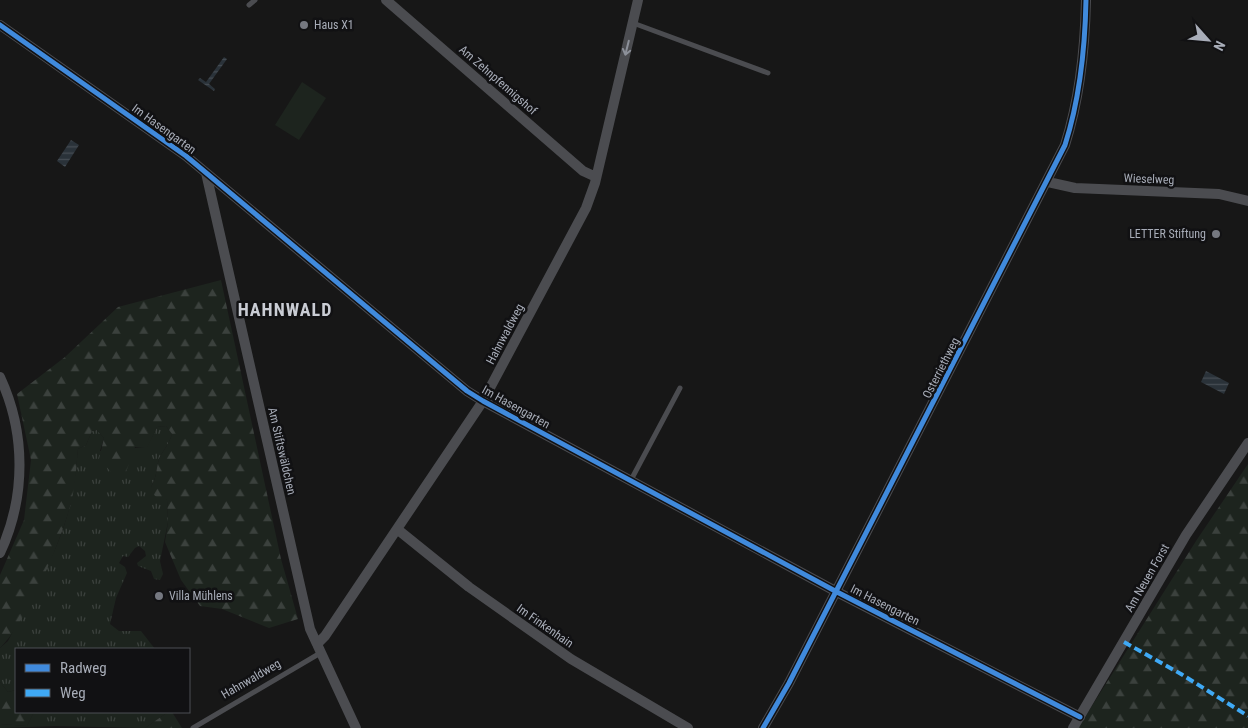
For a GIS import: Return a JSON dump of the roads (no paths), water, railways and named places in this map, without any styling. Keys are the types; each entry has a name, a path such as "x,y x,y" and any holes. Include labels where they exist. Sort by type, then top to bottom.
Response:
{"street":[{"name":"Am Zehnpfennigshof","path":"386,0 583,171 596,177"},
{"name":"Hahnwaldweg","path":"319,648 483,401 586,208 596,177 638,0"},
{"name":"Osterriethweg","path":"763,728 789,683 1048,182 1065,145 1075,112 1082,70 1086,0"},
{"name":"Im Hasengarten","path":"0,25 102,96 206,173 467,391 836,592 1080,717"},
{"name":"Am Stiftswäldchen","path":"206,173 310,629 356,728"},
{"name":"Wieselweg","path":"1048,182 1075,188 1219,194 1248,201"},
{"path":"0,377 16,423 19,440 20,477 16,509 0,553"},
{"name":"Am Neuen Forst","path":"1073,728 1186,535 1248,443"},
{"name":"Im Finkenhain","path":"397,529 469,587 571,659 688,728"}],"lane":[{"path":"250,5 255,0"},
{"path":"633,23 768,73"},
{"path":"631,481 680,388"},
{"name":"Hahnwaldweg","path":"193,728 319,648"}],"place":[{"name":"Haus X1","path":"304,25"},
{"name":"LETTER Stiftung","path":"1216,234"},
{"name":"Villa Mühlens","path":"159,596"}],"district":[{"name":"HAHNWALD","path":"285,310"}]}
